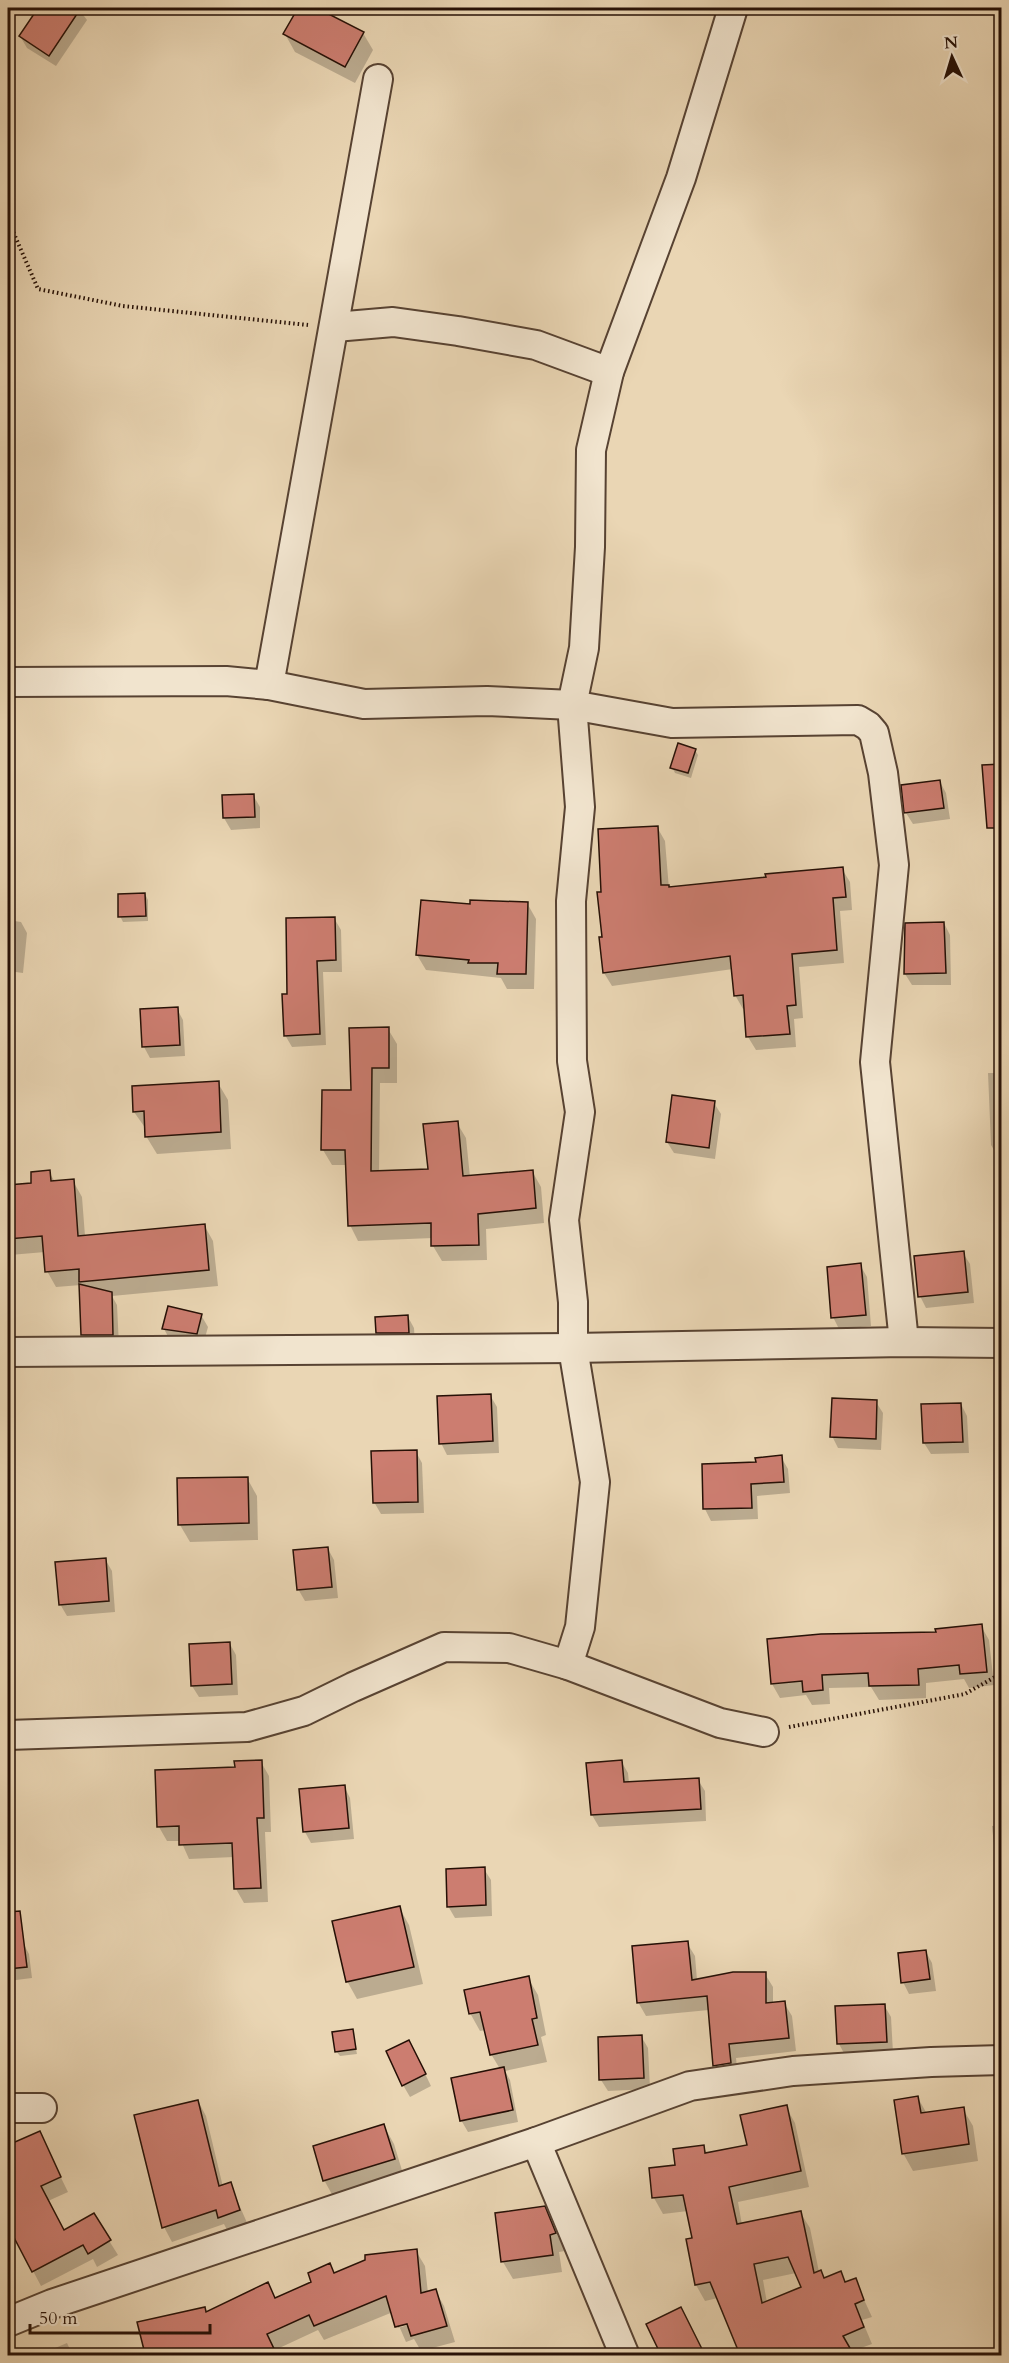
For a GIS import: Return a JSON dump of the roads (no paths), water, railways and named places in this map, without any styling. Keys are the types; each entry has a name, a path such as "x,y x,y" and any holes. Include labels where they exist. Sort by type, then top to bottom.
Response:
{"street":[{"path":"568,1665 580,1627 595,1482 573,1348 573,1302 564,1220 579,1112 572,1061 571,901 580,807 572,705 585,648 590,547 591,450 609,372 681,178 733,8"},
{"path":"269,685 378,79"},
{"path":"334,327 393,322 459,331 536,345 609,372"},
{"path":"8,682 226,681 269,685 364,704 487,701 572,705 672,723 858,720 868,726 874,734 883,773 894,865 875,1062 904,1342"},
{"path":"8,1352 573,1348 904,1342 1002,1343"},
{"path":"8,1735 247,1727 304,1711 444,1647 509,1648 568,1665 720,1723 764,1732"},
{"path":"8,2322 52,2304 536,2142 690,2086 793,2071 1002,2060"},
{"path":"8,2108 42,2108"},
{"path":"536,2142 625,2355"}]}
